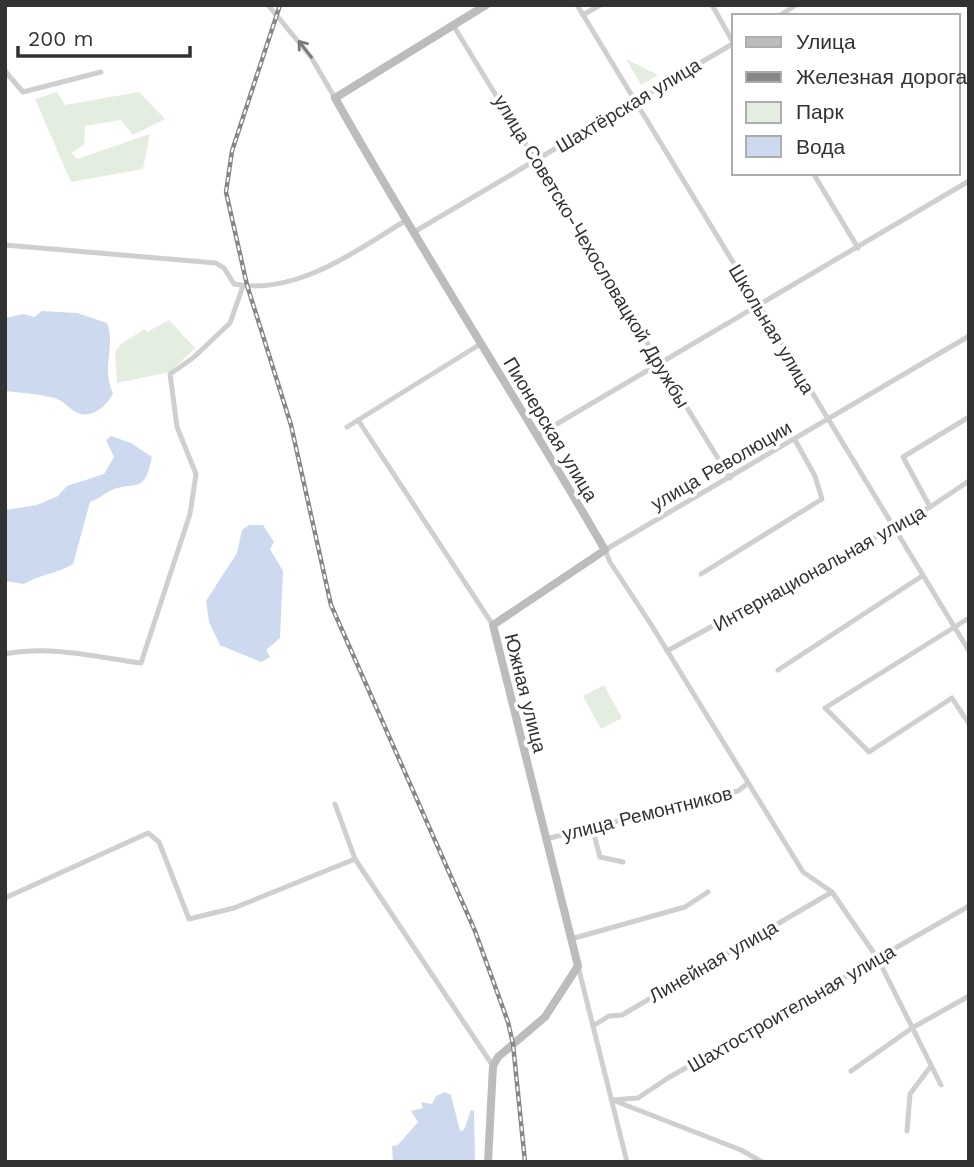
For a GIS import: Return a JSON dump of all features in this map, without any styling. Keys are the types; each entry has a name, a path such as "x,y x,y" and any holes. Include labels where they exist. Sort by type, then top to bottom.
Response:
{"street":[{"name":"Пионерская улица","path":"268,5 311,57 405,221 482,343 610,562 747,784 803,872 832,892"},
{"path":"335,98 486,5"},
{"name":"Школьная улица","path":"577,5 969,652"},
{"path":"583,15 600,5"},
{"path":"712,5 732,40"},
{"name":"улица Советско-Чехословацкой Дружбы","path":"453,24 730,478"},
{"name":"Шахтёрская улица","path":"414,232 732,44"},
{"path":"5,71 23,92 101,72"},
{"path":"814,175 858,248"},
{"path":"538,436 969,181"},
{"path":"5,245 216,262 224,268 234,284 245,285 285,282 318,272 405,221"},
{"path":"5,654 56,650 141,663 190,514 197,474 177,427 170,374 193,358 230,323 245,285"},
{"name":"улица Революции","path":"493,625 605,550 969,336"},
{"path":"347,427 482,343"},
{"path":"930,507 903,457 969,417"},
{"name":"Южная улица","path":"358,421 493,625 578,966"},
{"path":"701,574 821,499 815,476 795,440"},
{"name":"Интернациональная улица","path":"667,651 930,507 969,481"},
{"path":"778,670 922,576"},
{"path":"969,618 825,708 869,752 952,698 969,724"},
{"name":"улица Ремонтников","path":"546,839 738,791 747,784"},
{"path":"335,804 355,859 493,1066"},
{"path":"592,827 600,857 623,862"},
{"path":"5,898 148,834 159,842 188,919 234,908 355,859"},
{"path":"571,939 685,907 708,892"},
{"path":"832,892 878,959 941,1085"},
{"name":"Линейная улица","path":"593,1026 609,1016 622,1015 832,892"},
{"name":"Шахтостроительная улица","path":"612,1100 638,1098 668,1078 969,906"},
{"path":"488,1162 493,1066 498,1057 545,1017 578,966"},
{"path":"578,966 627,1162"},
{"path":"851,1071 912,1028 969,996"},
{"path":"906,1131 910,1094 931,1066"},
{"path":"612,1100 741,1150 762,1162"}],"green space":[{"path":"626,59 658,75 641,85"},
{"path":"57,92 65,105 139,92 165,119 133,135 121,120 85,126 84,145 71,153 77,159 150,134 143,169 71,182 35,99"},
{"path":"169,320 195,348 170,372 117,383 115,352 121,344 145,329 147,332"},
{"path":"604,685 622,718 601,729 583,696"}],"water":[{"path":"42,311 77,313 107,323 110,340 108,374 113,393 97,411 80,414 55,398 6,391 5,318 24,314 34,317"},
{"path":"111,436 131,443 152,457 146,477 142,482 110,491 90,502 73,564 24,584 5,581 5,510 37,505 58,496 67,486 104,474 114,457 106,440"},
{"path":"249,525 263,525 274,542 270,549 283,571 280,638 266,650 270,657 261,662 220,645 209,622 206,601 237,553 242,530"},
{"path":"445,1092 451,1095 460,1131 464,1130 471,1110 474,1111 475,1162 393,1162 392,1146 398,1145 418,1122 411,1111 423,1108 421,1102 432,1104 436,1096"}],"railway":[{"path":"280,5 232,151 226,192 247,285 291,425 331,605 475,931 508,1022 513,1044 525,1162"}]}
